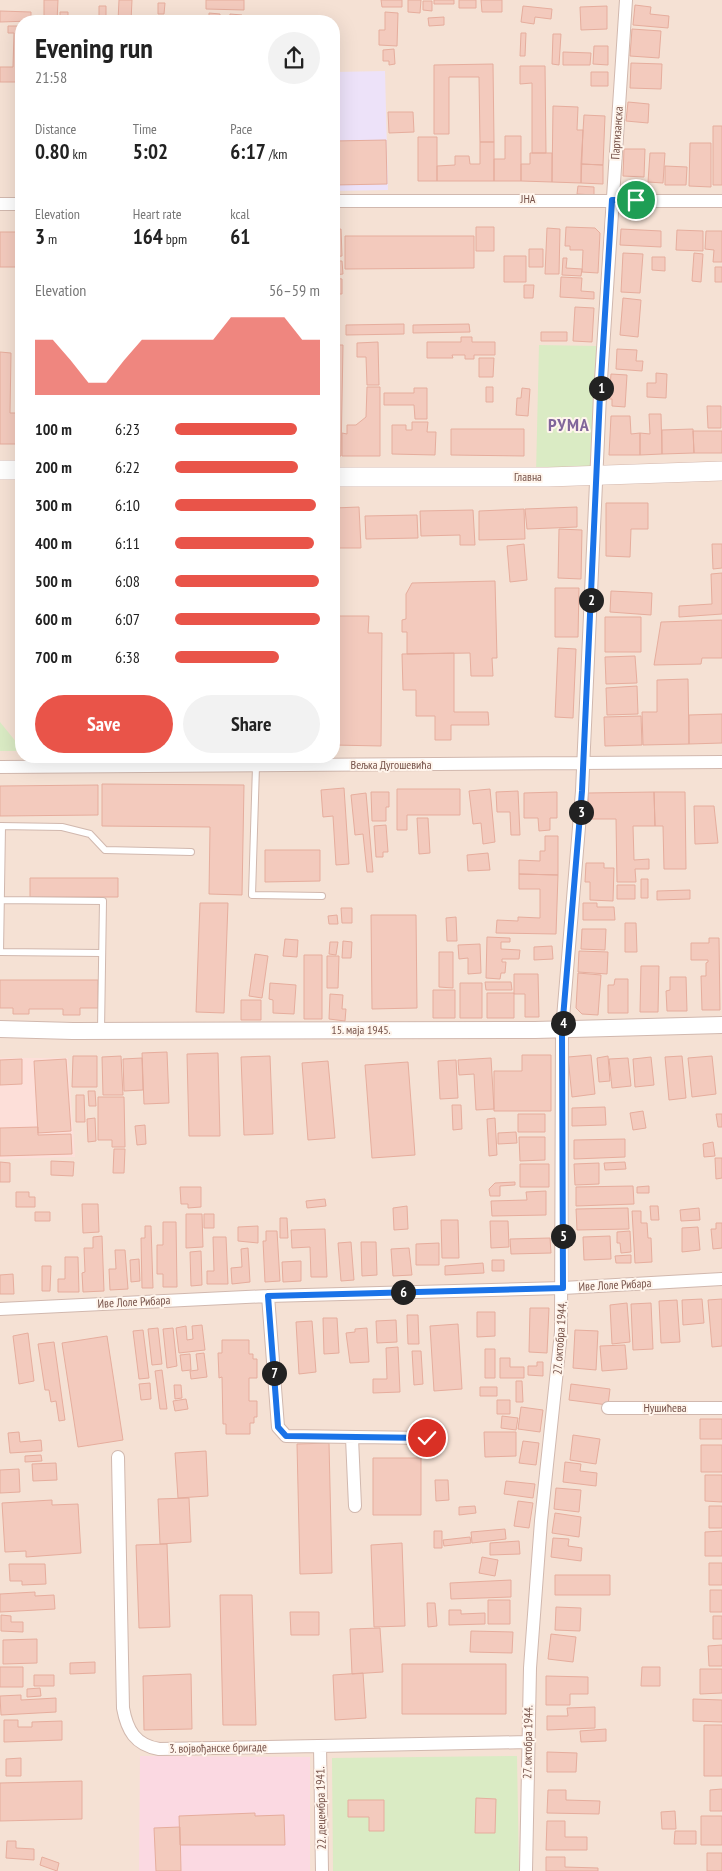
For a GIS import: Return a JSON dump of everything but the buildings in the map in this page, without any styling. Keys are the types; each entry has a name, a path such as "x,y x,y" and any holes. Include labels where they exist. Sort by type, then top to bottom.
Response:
{"main road":[{"path":"0,470 15,470"},
{"name":"Главна","path":"340,477 597,475 722,471"}],"street":[{"name":"Партизанска","path":"597,475 612,200 626,0"},
{"name":"ЈНА","path":"340,201 722,201"},
{"path":"0,204 15,204"},
{"name":"27. октобра 1944.","path":"526,1871 528,1742 534,1605 560,1360 563,1288 562,1030 584,764 597,475"},
{"name":"Вељка Дугошевића","path":"0,767 722,762"},
{"name":"15. маја 1945.","path":"0,1029 101,1031 562,1030 722,1026"},
{"name":"Иве Лоле Рибара","path":"0,1309 268,1296 563,1288 722,1279"},
{"path":"268,1296 278,1427 281,1432 286,1436 427,1438"},
{"name":"Нушићева","path":"608,1408 722,1408"},
{"path":"352,1438 355,1506"},
{"name":"3. војвођанске бригаде","path":"118,1457 123,1689 126,1725 143,1744 159,1749 528,1742"},
{"name":"22. децембра 1941.","path":"320,1746 322,1871"}],"lane":[{"path":"256,766 252,895 322,896"},
{"path":"102,953 0,952 1,826 62,827 90,834 105,850 191,852"},
{"path":"1,900 103,901 101,1031"}],"shaded area":[{"path":"0,0 722,0 722,1871 0,1871"},
{"path":"385,71 388,190 340,191 340,72"},
{"path":"0,1058 68,1058 75,1157 0,1159"},
{"path":"140,1756 310,1757 310,1871 139,1871"}],"green space":[{"path":"539,345 597,346 593,472 536,473"},
{"path":"0,722 15,741 15,751 0,751"},
{"path":"517,1756 519,1871 333,1871 332,1758"}],"district":[{"name":"РУМА","path":"569,425"}],"route":[{"path":"427,1438 312,1438 286,1436 281,1432 278,1427 268,1296 563,1288 562,1030 582,791 600,395 612,200 636,200"}]}
